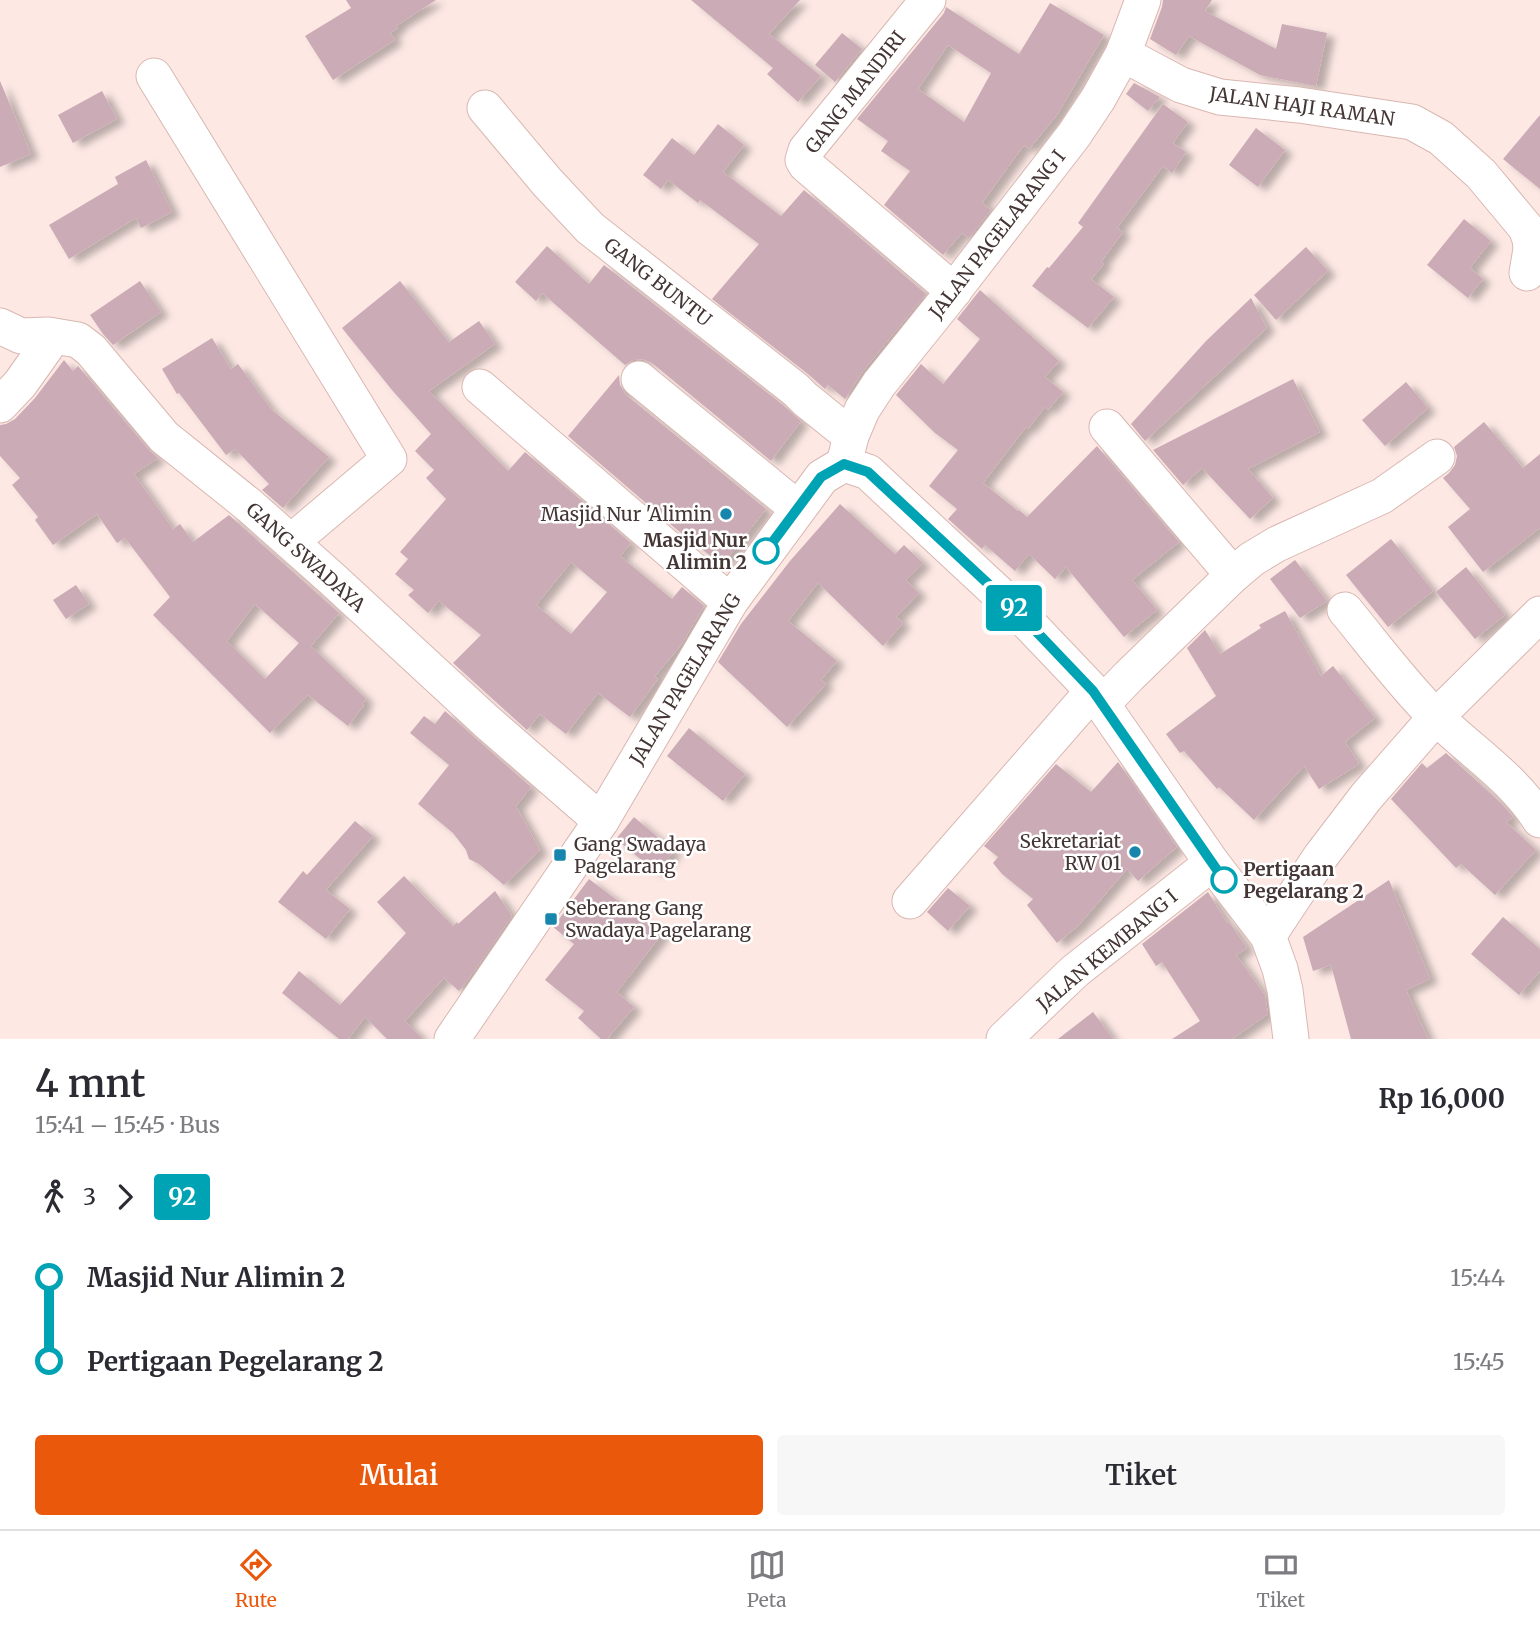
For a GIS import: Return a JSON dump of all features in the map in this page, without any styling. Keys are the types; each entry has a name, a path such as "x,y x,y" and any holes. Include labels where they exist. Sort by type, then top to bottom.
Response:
{"street":[{"name":"GANG MANDIRI","path":"928,0 806,150 803,160 954,291"},
{"name":"JALAN PAGELARANG I","path":"848,450 862,410 879,384 1074,135 1098,99 1123,54 1143,0"},
{"name":"JALAN HAJI RAMAN","path":"1123,54 1181,85 1220,97 1299,105 1412,122 1441,138 1481,174 1526,228 1531,249 1527,274"},
{"path":"154,76 389,459 291,542"},
{"name":"GANG BUNTU","path":"485,108 590,228 796,390 848,450"},
{"name":"GANG SWADAYA","path":"0,327 20,336 54,336 78,341 91,350 164,437 291,542 486,721 601,821"},
{"path":"0,405 20,384 54,336"},
{"path":"639,379 797,508"},
{"path":"480,387 730,602"},
{"path":"1107,427 1233,575"},
{"path":"848,450 868,472 1012,606 1098,698 1212,863 1268,936 1285,990 1291,1039"},
{"name":"JALAN PAGELARANG","path":"452,1039 601,821 730,602 821,477 848,450"},
{"path":"909,901 1098,698 1129,676 1252,559 1277,544 1382,496 1437,457"},
{"path":"1345,610 1419,700 1500,771 1529,803 1540,820"},
{"path":"1268,936 1366,797 1436,717 1540,614"},
{"name":"JALAN KEMBANG I","path":"1004,1039 1075,971 1212,863"}],"building":[{"path":"346,0 436,0 396,26 398,28 390,33 395,40 333,80 305,36 351,8"},
{"path":"691,0 800,0 769,34 821,76 798,102 767,74 773,68"},
{"path":"1163,0 1212,0 1205,11 1276,49 1282,24 1327,33 1316,86 1260,75 1189,36 1176,55 1150,39"},
{"path":"1050,3 1104,35 1057,115 1029,149 1024,145 982,203 991,210 969,238 962,233 943,255 884,205 910,171 881,151 888,141 857,119 944,13 946,7 1019,54","holes":["948,45 991,73 964,122 918,89"]},
{"path":"842,33 862,49 835,82 815,65"},
{"path":"0,81 31,154 0,167"},
{"path":"1134,83 1160,97 1148,111 1126,94"},
{"path":"102,91 117,119 73,143 58,115"},
{"path":"1163,104 1188,122 1173,143 1186,152 1172,173 1163,166 1117,228 1123,232 1101,262 1104,264 1091,279 1114,297 1088,328 1032,286 1083,227 1078,223"},
{"path":"1540,115 1540,189 1503,159"},
{"path":"718,124 744,145 723,172 781,216 804,190 926,294 863,371 845,399 828,385 825,389 712,299 759,244 668,180 661,189 643,175 672,138 694,155"},
{"path":"1256,128 1285,150 1258,187 1229,165"},
{"path":"146,160 172,212 141,228 136,218 69,259 49,225 118,184 115,177"},
{"path":"1464,219 1491,241 1470,268 1483,279 1468,298 1427,265"},
{"path":"547,246 589,284 604,265 801,421 771,461 652,363 642,359 625,365 542,293 536,301 515,282"},
{"path":"1306,247 1328,271 1276,320 1254,295"},
{"path":"140,281 161,312 113,345 90,315"},
{"path":"400,281 449,342 479,321 495,344 429,391 508,471 525,452 631,543 620,556 672,599 682,587 704,606 681,645 655,676 658,679 630,717 598,693 566,734 540,714 527,730 453,663 481,635 439,601 428,613 408,595 414,590 395,574 408,559 400,552 446,499 426,478 434,470 415,451 431,434 342,328","holes":["571,562 607,592 571,634 536,605"]},
{"path":"980,290 1059,361 1045,377 1063,392 1048,410 1045,407 1028,429 1026,427 983,483 1027,517 1097,446 1179,542 1132,580 1157,610 1124,637 1066,567 1055,579 1029,554 1015,571 985,545 982,549 948,519 957,509 929,486 958,450 935,433 896,395 921,364 943,384 980,339 957,319"},
{"path":"1251,298 1267,328 1145,441 1131,424 1206,341"},
{"path":"212,338 231,369 238,364 271,409 329,457 283,508 262,490 269,484 235,449 226,455 179,393 177,394 162,369"},
{"path":"64,360 73,371 78,366 158,458 134,474 173,529 180,524 193,542 229,515 339,613 311,646 366,699 348,726 308,695 270,733 153,615 170,597 125,538 117,543 97,514 53,545 35,520 38,517 12,485 20,478 0,456 0,425 15,419","holes":["255,604 299,643 265,679 227,641"]},
{"path":"619,375 620,385 626,395 766,509 722,565 568,436"},
{"path":"1293,379 1320,432 1248,469 1273,498 1250,519 1202,468 1183,485 1153,450"},
{"path":"1406,382 1428,408 1385,446 1362,420"},
{"path":"1484,422 1523,468 1540,454 1540,528 1483,572 1448,527 1470,509 1443,478 1455,465 1457,456 1454,447"},
{"path":"840,504 895,554 904,545 923,563 906,580 919,593 896,617 903,623 883,646 818,583 788,621 837,661 821,680 826,684 787,727 718,662 741,624 790,561"},
{"path":"1391,539 1433,591 1388,627 1346,575"},
{"path":"1295,560 1327,601 1300,618 1270,579"},
{"path":"1466,567 1505,615 1475,639 1436,592"},
{"path":"76,585 89,604 66,619 53,600"},
{"path":"1285,611 1321,676 1333,666 1375,718 1345,742 1359,764 1319,789 1304,766 1254,820 1219,787 1217,789 1184,751 1180,753 1166,734 1216,696 1187,648 1205,630 1220,654 1261,628 1259,625"},
{"path":"445,711 531,787 516,806 540,850 504,885 469,859 466,850 453,833 418,804 449,765 410,733 424,716 435,724"},
{"path":"689,728 745,774 723,801 667,756"},
{"path":"1446,753 1502,804 1513,817 1506,822 1536,850 1495,895 1461,864 1456,868 1391,799 1422,763 1427,768"},
{"path":"1118,762 1177,847 1138,881 1127,869 1078,926 1057,943 1027,905 1033,899 1002,874 993,863 998,857 984,846 1056,764 1091,792"},
{"path":"634,817 674,851 656,872 616,839"},
{"path":"355,821 373,836 326,890 350,909 326,939 278,902 303,871 307,875"},
{"path":"404,876 453,926 495,891 512,916 459,991 444,978 405,1021 423,1039 387,1039 365,1017 348,1039 339,1039 282,993 299,971 340,1005 406,933 377,902"},
{"path":"589,879 662,934 617,992 634,1007 607,1039 601,1039 578,1018 584,1011 545,980 574,944 553,927"},
{"path":"1389,880 1430,979 1406,990 1428,1039 1351,1039 1331,965 1313,971 1303,937"},
{"path":"948,888 970,906 948,931 927,912"},
{"path":"1208,892 1227,923 1229,922 1247,948 1236,955 1265,995 1268,1014 1232,1039 1172,1039 1200,1021 1162,962 1156,966 1142,944"},
{"path":"1503,917 1540,949 1540,971 1519,995 1471,954"},
{"path":"1093,1012 1113,1039 1058,1039"}],"bus line":[{"name":"92","path":"766,551 821,477 844,464 868,472 1012,606 1093,691 1224,880"}],"place":[{"name":"Masjid Nur 'Alimin","path":"726,514"},
{"name":"Masjid Nur Alimin 2","path":"766,551"},
{"name":"Sekretariat RW 01","path":"1135,852"},
{"name":"Gang Swadaya Pagelarang","path":"560,855"},
{"name":"Pertigaan Pegelarang 2","path":"1224,880"},
{"name":"Seberang Gang Swadaya Pagelarang","path":"551,919"}]}
